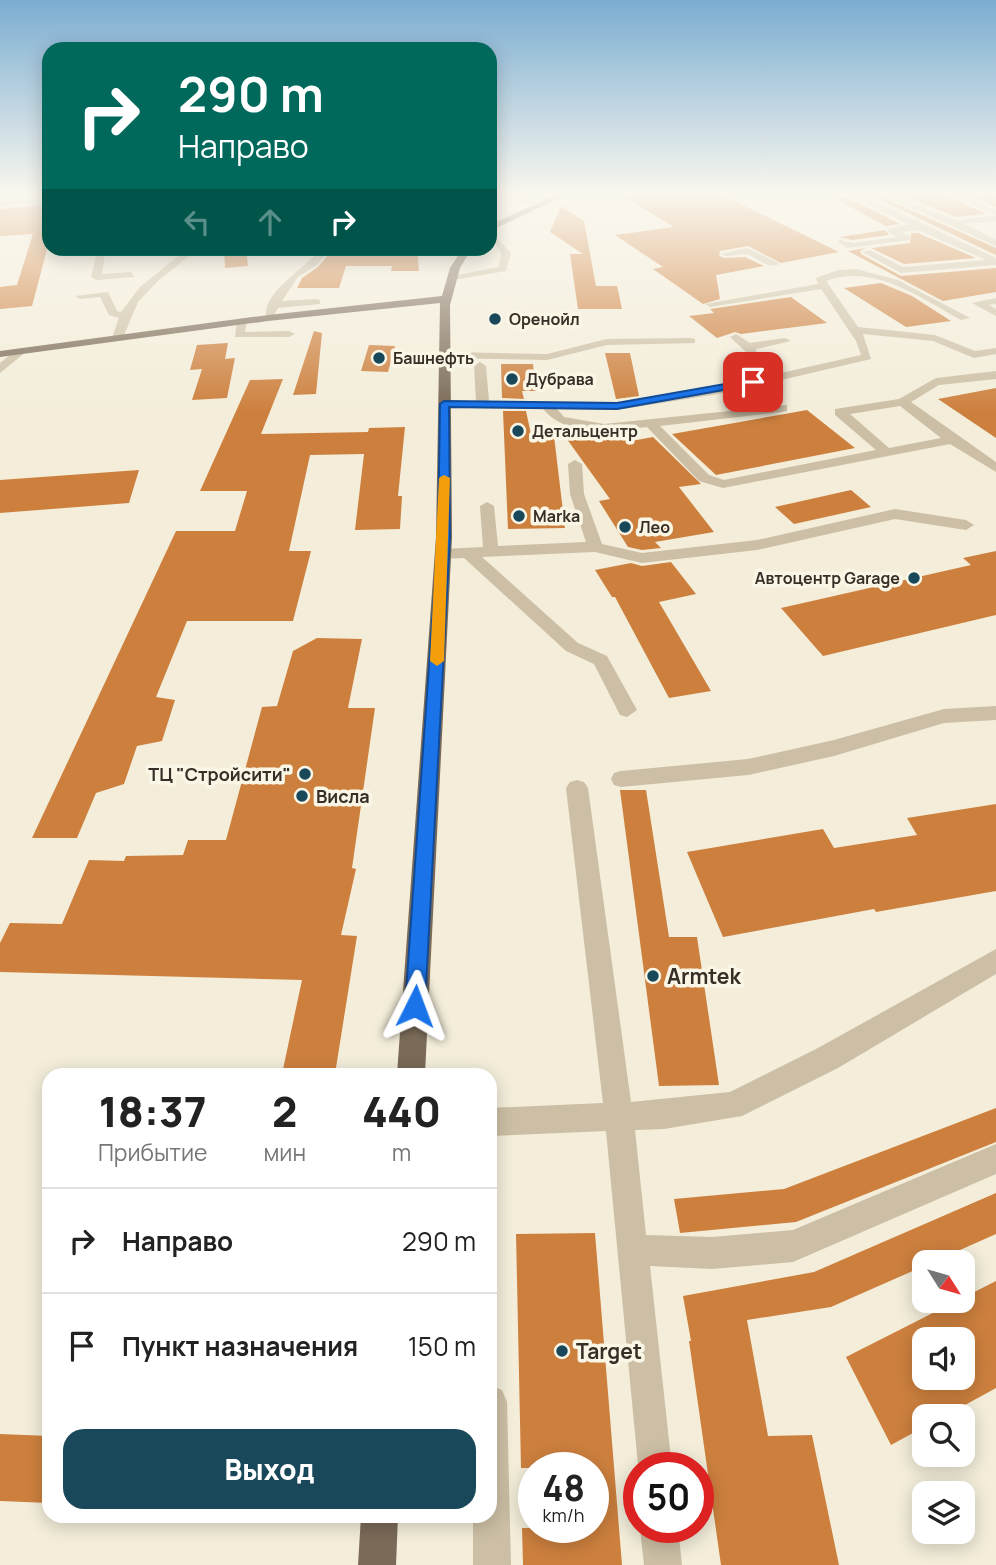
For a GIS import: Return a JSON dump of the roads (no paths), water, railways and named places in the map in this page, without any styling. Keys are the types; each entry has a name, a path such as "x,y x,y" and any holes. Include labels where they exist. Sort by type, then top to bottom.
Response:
{"main road":[{"path":"411,1068 443,554 446,299 451,279 459,265"},
{"path":"0,355 242,321 446,299"},
{"path":"377,1565 380,1523"}],"lane":[{"path":"132,265 130,279 148,285"},
{"path":"118,338 124,316 148,285 173,265"},
{"path":"268,318 296,275 311,265"},
{"path":"451,279 503,269 504,265"},
{"path":"892,265 901,270 974,265"},
{"path":"444,404 617,406 753,382 867,357 853,330 820,280 831,274 883,276 965,318"},
{"path":"710,304 824,286"},
{"path":"80,296 104,294 113,313 124,316"},
{"path":"996,300 977,303 996,313"},
{"path":"274,305 316,302"},
{"path":"242,321 239,335 289,334"},
{"path":"853,330 935,338 974,355 996,351"},
{"path":"736,337 752,351 753,382"},
{"path":"446,355 547,357 607,342 691,341"},
{"path":"747,347 785,341"},
{"path":"0,369 20,352"},
{"path":"480,366 483,404"},
{"path":"886,452 840,412 903,402 936,382 996,375"},
{"path":"903,402 952,440 996,468"},
{"path":"548,407 560,421 604,428 782,408"},
{"path":"650,423 704,478 723,484 952,440"},
{"path":"575,464 577,494 595,547"},
{"path":"487,506 491,552"},
{"path":"443,554 595,547 642,558 680,556 757,545 895,514 966,525"},
{"path":"468,553 572,647 601,660 628,710"},
{"path":"621,779 748,767 834,748 944,716 996,713"},
{"path":"577,788 618,1116 652,1452"},
{"path":"497,1122 664,1115 732,1105 828,1058 996,961"},
{"path":"632,1250 712,1253 793,1246 996,1159"},
{"path":"491,1523 492,1565"},
{"path":"661,1543 663,1565"}],"place":[{"name":"Оренойл","path":"495,319"},
{"name":"Башнефть","path":"379,358"},
{"name":"Дубрава","path":"512,379"},
{"name":"Детальцентр","path":"518,431"},
{"name":"Marka","path":"519,516"},
{"name":"Лео","path":"625,527"},
{"name":"Автоцентр Garage","path":"914,578"},
{"name":"ТЦ \"Стройсити\"","path":"305,774"},
{"name":"Висла","path":"302,796"},
{"name":"Armtek","path":"653,976"},
{"name":"Target","path":"562,1351"}]}
